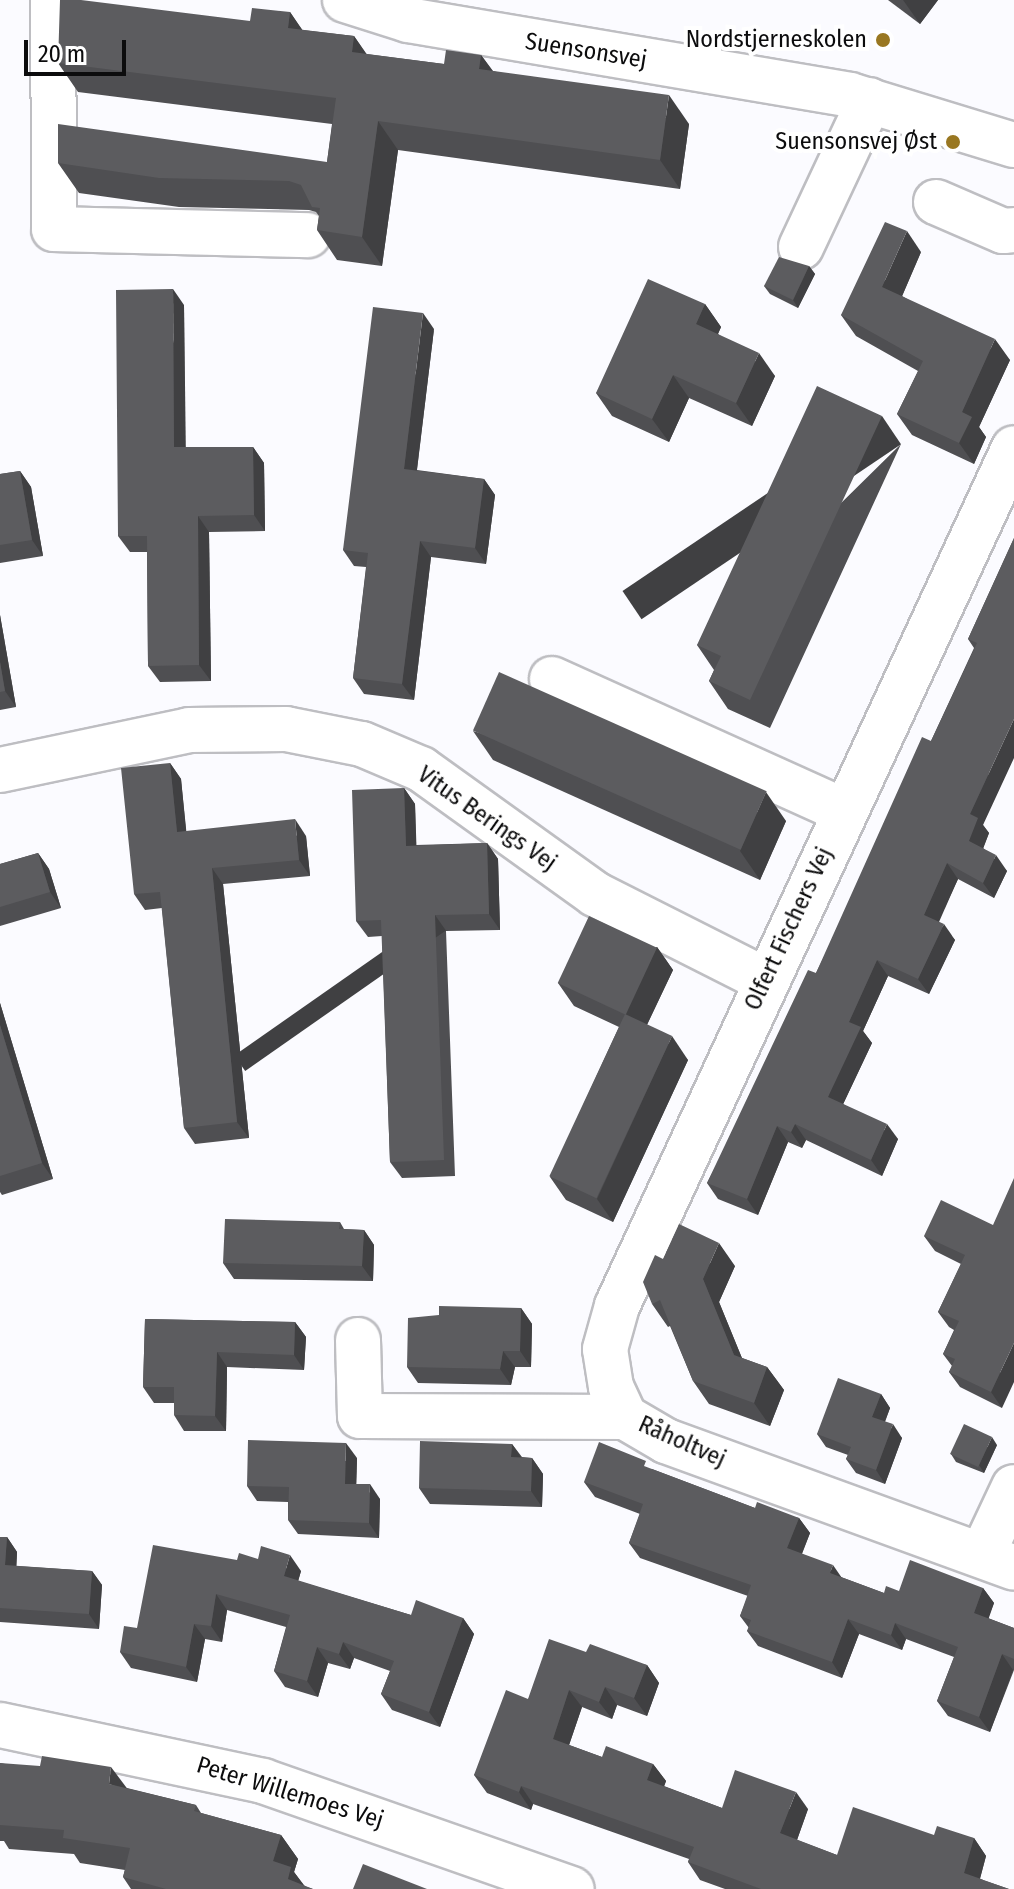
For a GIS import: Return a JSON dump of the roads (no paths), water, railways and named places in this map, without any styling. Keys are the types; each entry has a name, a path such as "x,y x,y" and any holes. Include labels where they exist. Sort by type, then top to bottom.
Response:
{"street":[{"path":"53,0 54,229 308,235"},
{"name":"Suensonsvej","path":"345,0 408,20 870,100 1014,145"},
{"path":"801,247 870,100"},
{"path":"936,202 1003,231 1014,230"},
{"name":"Olfert Fischers Vej","path":"625,1417 611,1387 605,1349 617,1306 765,980 1014,448"},
{"path":"552,679 844,811"},
{"name":"Vitus Berings Vej","path":"0,770 189,730 286,729 362,744 421,769 595,894 765,980"},
{"name":"Råholtvej","path":"358,1340 360,1416 625,1417 666,1441 998,1562"},
{"path":"998,1562 1014,1487"},
{"name":"Peter Willemoes Vej","path":"0,1725 263,1781 572,1889"}],"place":[{"name":"Nordstjerneskolen","path":"883,40"},
{"name":"Suensonsvej Øst","path":"953,142"}]}
